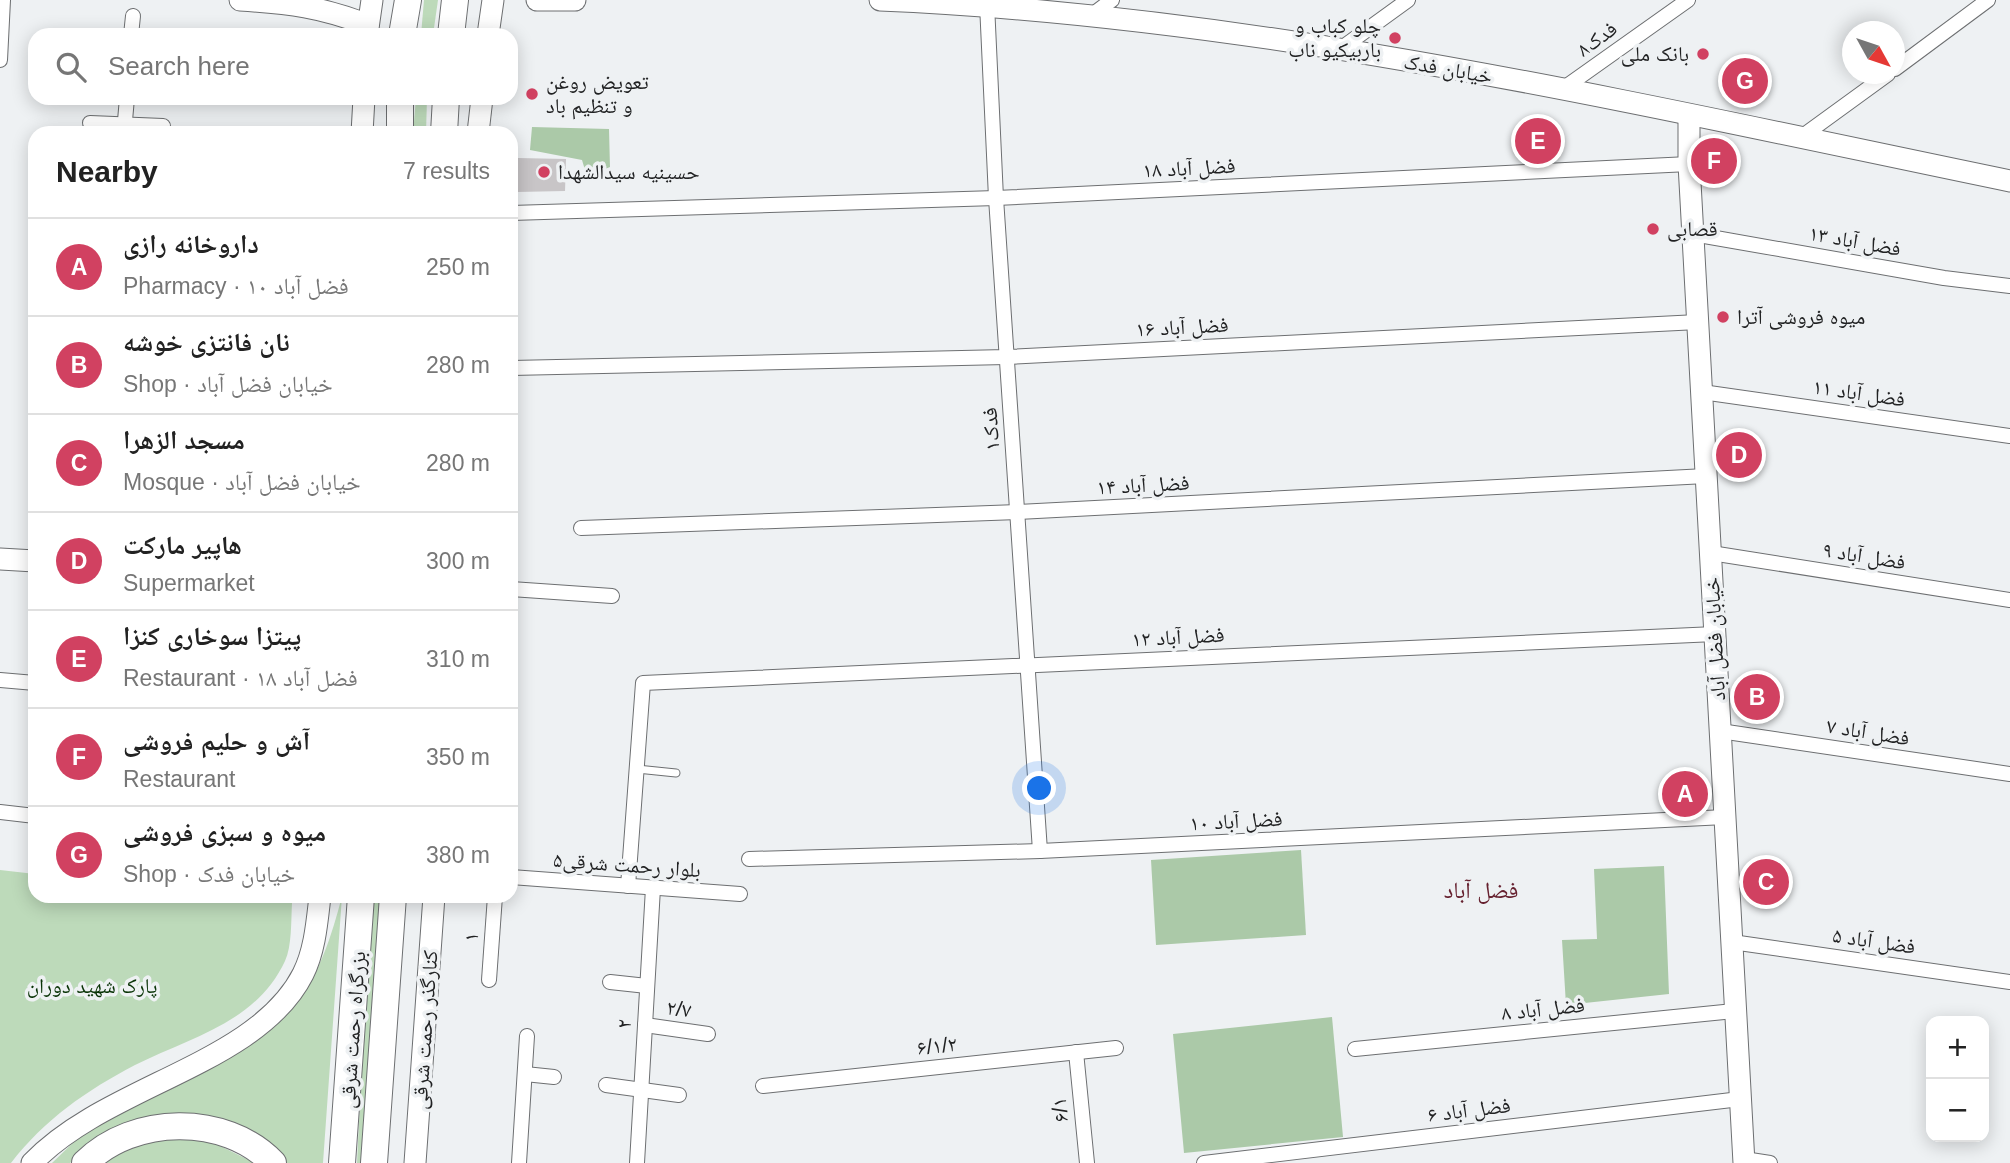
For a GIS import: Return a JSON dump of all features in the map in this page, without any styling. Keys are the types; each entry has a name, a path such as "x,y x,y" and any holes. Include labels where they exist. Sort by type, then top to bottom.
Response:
{"highway":[{"path":"403,28 408,0"},
{"path":"453,28 456,0"},
{"path":"400,105 400,126"},
{"path":"444,126 446,105"},
{"name":"بزرگراه رحمت شرقی","path":"342,1163 361,903"},
{"name":"بزرگراه رحمت شرقی","path":"374,1163 393,903"},
{"path":"85,1163 96,1152 124,1135 156,1127 179,1126 222,1133 240,1140 273,1163"}],"street":[{"path":"0,60 3,0"},
{"path":"240,0 301,2 363,28"},
{"path":"368,28 372,0"},
{"path":"489,28 493,0"},
{"path":"540,0 575,0"},
{"name":"خیابان فدک","path":"880,0 988,4 1092,15 1339,50 1564,88 2010,181"},
{"path":"1092,15 1112,0"},
{"path":"1339,50 1408,0"},
{"name":"فدک۸","path":"1564,88 1688,0"},
{"path":"1905,62 1988,0"},
{"name":"فدک۱","path":"988,4 996,198 1040,851"},
{"path":"131,28 132,16"},
{"path":"1800,138 1874,84"},
{"path":"125,126 127,105"},
{"path":"362,126 364,105"},
{"path":"479,126 481,105"},
{"name":"خیابان فضل آباد","path":"1689,115 1689,164 1744,1161"},
{"path":"90,123 108,126"},
{"name":"فضل آباد ۱۸","path":"518,213 996,198 1689,164"},
{"name":"فضل آباد ۱۳","path":"1693,234 1944,278 2010,286"},
{"name":"فضل آباد ۱۶","path":"518,368 669,367 1006,357 1698,322"},
{"name":"فضل آباد ۱۱","path":"1702,392 2010,436"},
{"name":"فضل آباد ۱۴","path":"581,528 1018,512 1706,476"},
{"name":"فضل آباد ۹","path":"1711,553 2010,600"},
{"path":"0,559 28,561"},
{"path":"518,589 612,596"},
{"name":"فضل آباد ۱۲","path":"637,769 643,683 1715,634"},
{"path":"0,680 28,682"},
{"name":"فضل آباد ۷","path":"1720,731 2010,774"},
{"path":"628,886 637,769"},
{"path":"0,812 28,815"},
{"name":"فضل آباد ۱۰","path":"748,859 1040,851 1725,817"},
{"name":"۵بلوار رحمت شرقی","path":"518,878 740,894"},
{"name":"۲","path":"637,1163 653,888"},
{"path":"33,1163 92,1114 228,1048 285,1002 304,971 312,950 319,903"},
{"name":"کنارگذر رحمت شرقی","path":"415,1163 434,903"},
{"name":"۱","path":"489,980 494,903"},
{"name":"فضل آباد ۵","path":"1732,942 2010,982"},
{"path":"610,982 648,986"},
{"name":"فضل آباد ۸","path":"1355,1049 1734,1011"},
{"name":"۲/۷","path":"645,1025 708,1034"},
{"path":"519,1163 527,1036"},
{"name":"۶/۱/۲","path":"763,1086 1116,1048"},
{"name":"۶/۱","path":"1076,1052 1087,1163"},
{"path":"525,1074 554,1077"},
{"path":"606,1085 679,1094"},
{"name":"فضل آباد ۶","path":"1204,1163 1740,1099"},
{"path":"1744,1161 1770,1163"}],"lane":[{"path":"637,769 676,774"}],"green space":[{"path":"424,0 438,0 434,28 422,28"},
{"path":"415,105 427,105 426,126 414,126"},
{"path":"532,127 609,129 610,168 585,170 582,160 530,150"},
{"path":"1301,850 1306,935 1156,945 1151,860"},
{"path":"1664,866 1669,994 1566,1005 1562,940 1597,939 1594,869"},
{"name":"پارک شهید دوران","path":"0,870 28,873 28,903 292,903 291,933 285,961 273,982 257,999 220,1026 135,1065 100,1085 52,1120 11,1163 0,1163"},
{"path":"342,903 323,1163 287,1163 215,1120 89,1145 70,1163 52,1163 79,1138 113,1115 222,1062 272,1029 302,996 329,940"},
{"path":"370,903 382,903 366,1163 357,1163"},
{"path":"1332,1017 1343,1137 1184,1153 1173,1034"},
{"path":"162,1137 208,1140 255,1163 102,1163 121,1150"}],"building":[{"name":"حسینیه سیدالشهدا","path":"518,158 566,159 565,191 518,192"}],"place":[{"name":"چلو کباب و باربیکیو ناب","path":"1395,38"},
{"name":"بانک ملی","path":"1703,54"},
{"name":"میوه و سبزی فروشی","path":"1745,81"},
{"name":"تعویض روغن و تنظیم باد","path":"532,94"},
{"name":"پيتزا سوخارى كنزا","path":"1538,141"},
{"name":"آش و حلیم فروشی","path":"1714,161"},
{"name":"حسینیه سیدالشهدا","path":"544,172"},
{"name":"قصابی","path":"1653,229"},
{"name":"میوه فروشی آترا","path":"1723,317"},
{"name":"هاپیر مارکت","path":"1739,455"},
{"name":"نان فانتزی خوشه","path":"1757,697"},
{"name":"داروخانه رازی","path":"1685,794"},
{"name":"مسجد الزهرا","path":"1766,882"}],"district":[{"name":"فضل آباد","path":"1481,890"}]}
